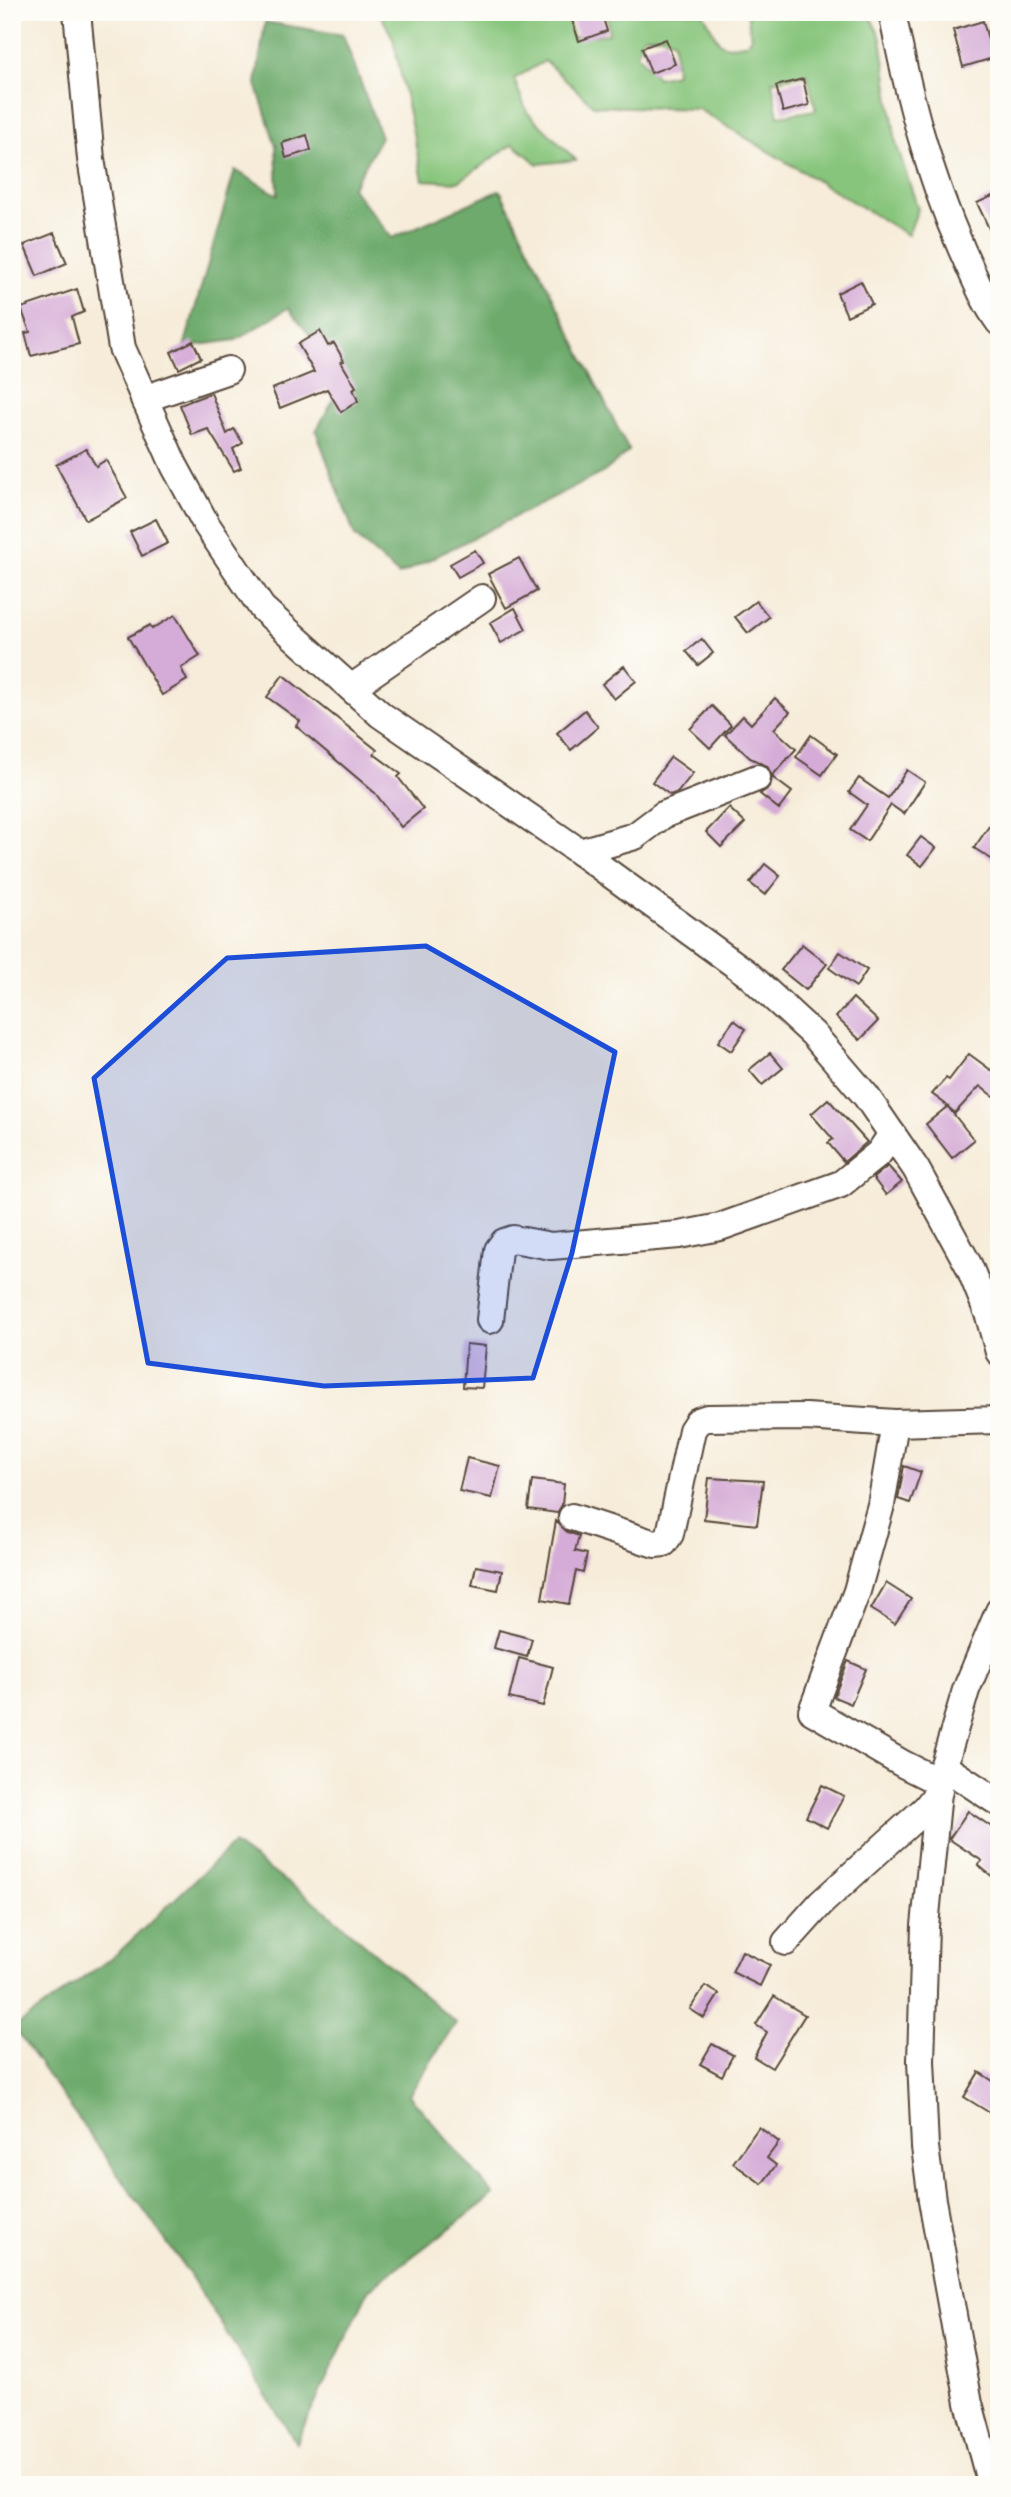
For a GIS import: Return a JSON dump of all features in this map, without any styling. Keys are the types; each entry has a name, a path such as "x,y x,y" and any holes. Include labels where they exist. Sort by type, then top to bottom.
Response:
{"street":[{"path":"77,12 91,159 122,348 144,399 206,524 262,608 381,715 580,852 737,967 813,1034 866,1096 916,1170 994,1314 999,1352"},
{"path":"892,12 906,83 924,148 949,219 976,281 999,322"},
{"path":"144,399 228,370"},
{"path":"351,688 482,598"},
{"path":"580,852 635,836 663,815 757,778"},
{"path":"490,1320 498,1250 504,1242 513,1239 531,1244 564,1245 679,1236 720,1227 841,1184 879,1153 892,1135"},
{"path":"572,1517 655,1544 664,1543 670,1534 692,1430 698,1421 707,1418 806,1417 895,1423 999,1420"},
{"path":"895,1423 881,1505 860,1578 812,1711 903,1764 999,1803"},
{"path":"991,2485 969,2403 954,2330 925,2147 921,2060 925,1926 941,1779 966,1690 999,1611"},
{"path":"786,1942 821,1903 926,1808 941,1779"}],"highlighted area":[{"path":"426,946 615,1052 572,1253 533,1378 324,1386 148,1363 94,1078 227,958"}],"green space":[{"path":"379,12 580,12 568,16 572,37 609,34 607,12 702,12 717,40 727,46 747,43 751,37 747,12 868,12 881,38 896,143 918,209 908,235 698,109 594,106 545,61 514,79 527,112 576,160 538,164 513,144 458,182 423,180 393,38","holes":["644,36 662,36 674,41 676,74 657,78 637,54","807,74 816,110 778,116 772,81"]},
{"path":"265,22 343,35 381,137 352,188 392,238 500,190 629,451 604,472 399,575 355,536 316,431 338,391 320,348 288,308 236,340 184,347 235,170 278,195 276,146 256,84"},
{"path":"233,1844 319,1905 456,2023 409,2095 494,2195 369,2289 296,2443 190,2275 14,2028 118,1953"}],"building":[{"path":"601,12 607,31 579,41 572,20"},
{"path":"983,21 993,58 963,67 953,30"},
{"path":"666,39 675,64 651,73 642,48"},
{"path":"803,79 809,105 783,112 776,86"},
{"path":"307,135 311,150 286,158 282,143"},
{"path":"999,193 999,250 977,203"},
{"path":"54,233 67,263 37,276 24,245"},
{"path":"861,281 872,304 847,316 837,293"},
{"path":"77,289 84,312 72,317 79,344 31,356 25,333 30,332 21,308"},
{"path":"320,331 328,346 334,343 344,361 341,362 356,387 353,389 358,401 341,412 327,389 280,408 272,389 314,372 298,344"},
{"path":"193,341 201,358 179,369 171,352"},
{"path":"211,393 227,434 234,429 243,443 233,449 241,468 234,471 208,429 192,435 180,405"},
{"path":"86,449 96,466 106,460 127,498 86,520 56,465"},
{"path":"156,519 168,543 142,556 130,532"},
{"path":"475,550 483,563 458,577 450,564"},
{"path":"519,558 537,591 506,608 488,574"},
{"path":"756,601 769,617 748,633 735,617"},
{"path":"515,608 526,629 501,643 490,623"},
{"path":"175,615 200,656 181,668 187,680 162,695 128,637 150,625 152,629"},
{"path":"702,639 713,653 698,665 686,651"},
{"path":"624,666 636,681 614,699 602,684"},
{"path":"283,675 377,750 374,754 401,774 398,777 423,809 401,827 375,793 296,726 300,721 267,697"},
{"path":"775,698 790,712 774,729 796,749 772,776 767,766 750,758 725,735 743,716 751,724"},
{"path":"712,706 731,725 710,748 690,729"},
{"path":"585,710 598,727 571,750 557,733"},
{"path":"811,735 837,754 822,775 796,757"},
{"path":"671,757 693,773 678,792 670,795 652,782"},
{"path":"907,770 925,782 904,814 891,805 867,841 850,830 867,805 849,792 859,778 888,798"},
{"path":"772,777 792,792 779,809 760,794 770,787"},
{"path":"729,808 745,823 721,847 706,832"},
{"path":"999,812 999,864 974,848"},
{"path":"921,837 936,848 922,866 907,855"},
{"path":"765,864 780,876 765,895 750,883"},
{"path":"802,944 827,964 806,990 781,970"},
{"path":"840,952 867,970 856,987 829,968"},
{"path":"853,998 878,1021 860,1040 836,1017"},
{"path":"734,1020 746,1029 731,1051 718,1042"},
{"path":"770,1053 783,1068 762,1085 749,1070"},
{"path":"969,1054 999,1076 999,1101 980,1086 955,1113 948,1107 974,1140 952,1158 926,1124 948,1106 932,1094 946,1078 949,1080"},
{"path":"828,1099 867,1142 844,1162 828,1143 833,1139 811,1114"},
{"path":"888,1166 902,1182 886,1195 873,1178"},
{"path":"466,1344 486,1346 482,1388 463,1387"},
{"path":"467,1458 500,1466 492,1498 459,1491"},
{"path":"904,1466 921,1472 910,1503 898,1499"},
{"path":"709,1478 763,1481 757,1525 704,1519"},
{"path":"532,1480 564,1484 562,1505 557,1513 528,1509"},
{"path":"556,1521 567,1532 579,1536 575,1551 587,1554 583,1573 576,1571 569,1604 542,1599"},
{"path":"476,1566 502,1571 498,1590 472,1585"},
{"path":"886,1583 911,1599 895,1624 871,1609"},
{"path":"499,1630 532,1639 527,1657 494,1648"},
{"path":"519,1658 553,1667 543,1706 509,1698"},
{"path":"848,1661 866,1669 851,1704 834,1697"},
{"path":"822,1785 844,1796 827,1828 806,1817"},
{"path":"968,1811 999,1832 999,1882 978,1865 982,1861 949,1839"},
{"path":"742,1951 770,1965 760,1986 732,1972"},
{"path":"705,1986 719,1994 704,2018 690,2009"},
{"path":"774,1996 805,2015 772,2068 754,2057 767,2032 756,2025"},
{"path":"712,2044 733,2055 722,2076 700,2064"},
{"path":"979,2072 999,2085 999,2099 990,2113 964,2097"},
{"path":"759,2127 779,2142 767,2158 776,2165 762,2184 733,2163"}]}
